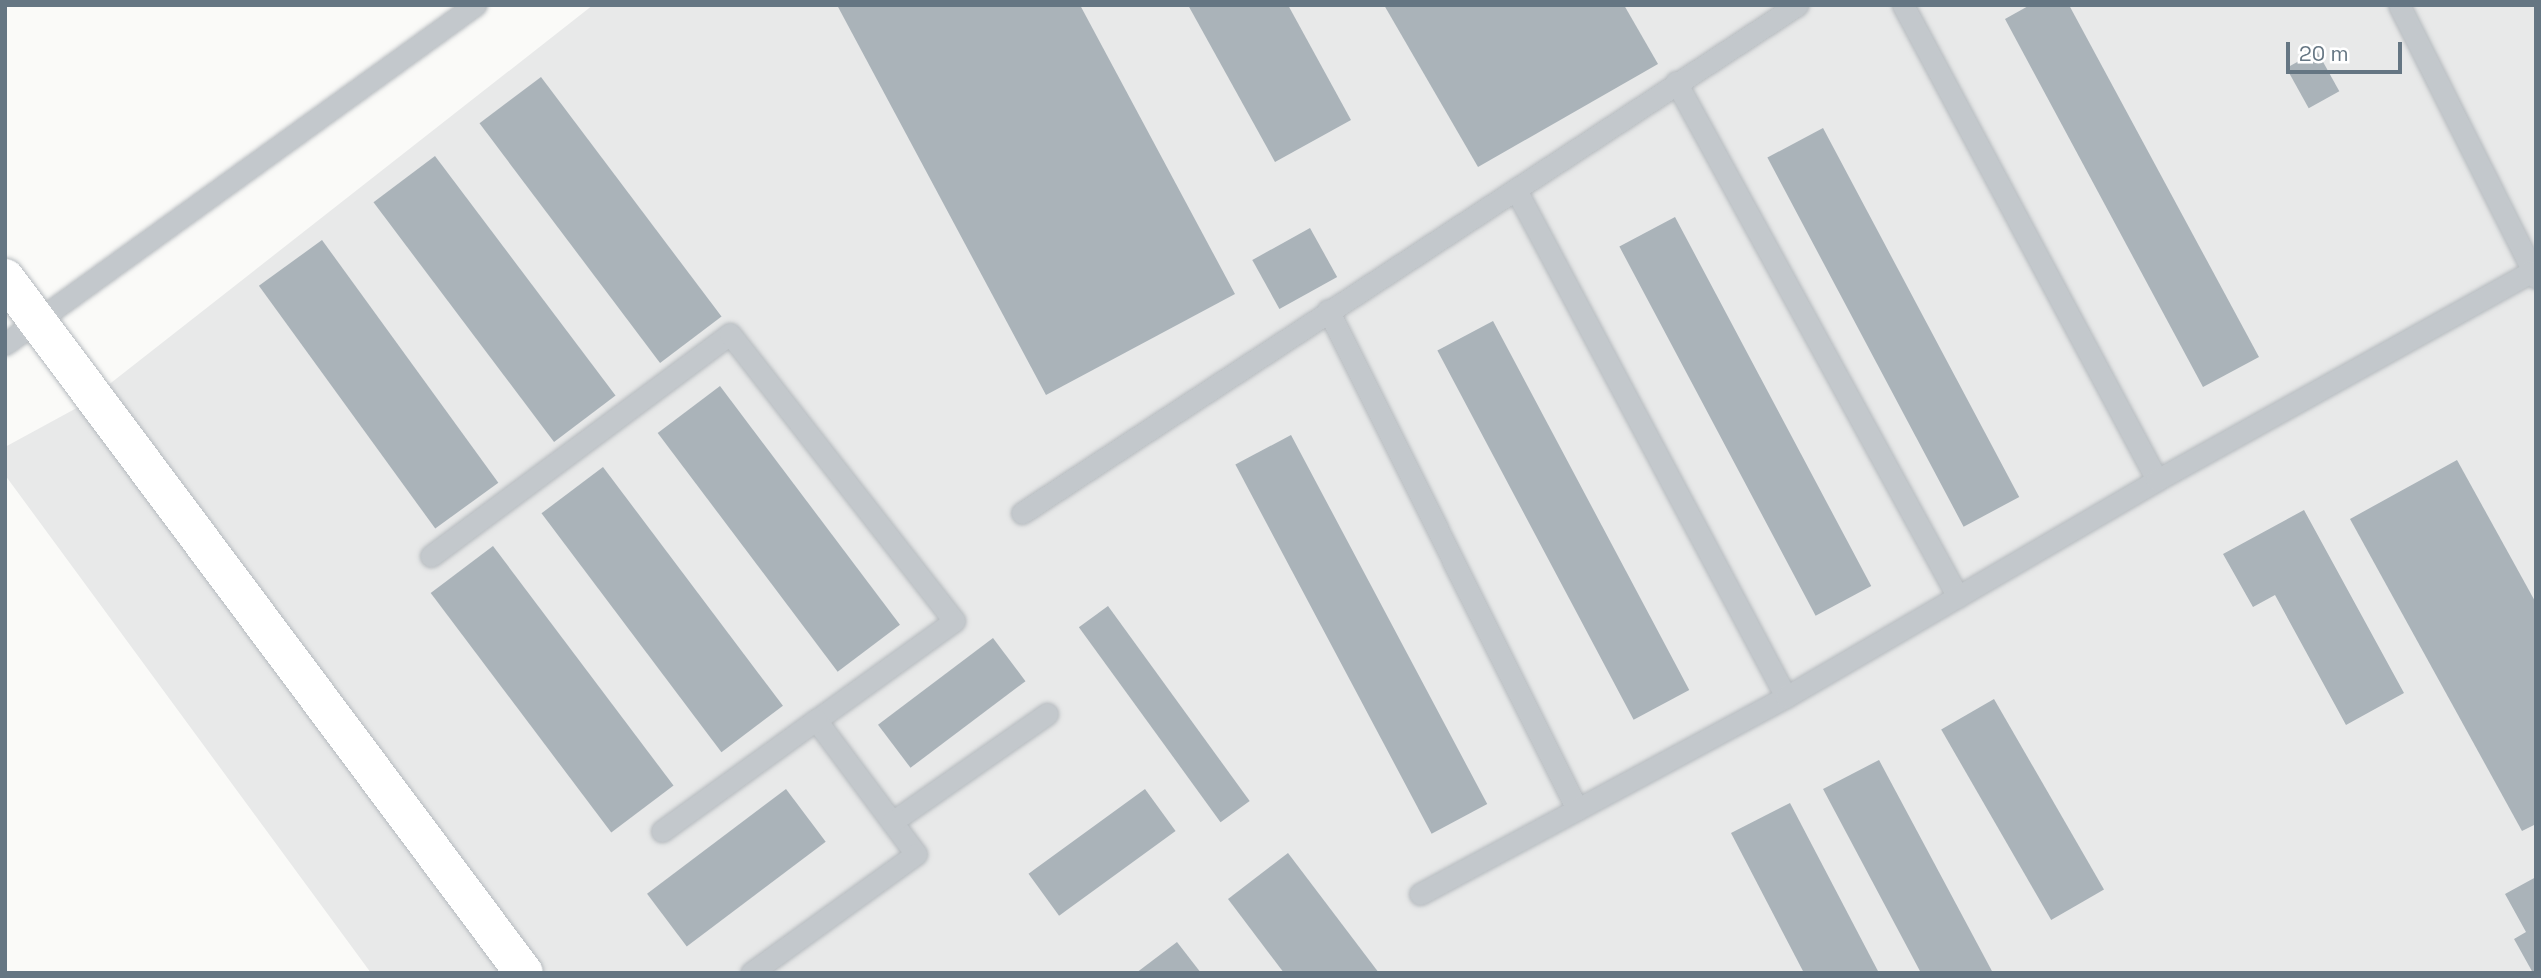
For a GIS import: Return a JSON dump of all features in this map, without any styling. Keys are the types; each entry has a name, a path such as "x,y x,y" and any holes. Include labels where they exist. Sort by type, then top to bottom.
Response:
{"main road":[{"path":"5,278 524,973"}],"lane":[{"path":"5,344 475,5"},
{"path":"1903,5 2157,480"},
{"path":"1420,894 1786,697 2157,480 2534,274 2399,5"},
{"path":"1021,513 1795,6"},
{"path":"1676,82 1958,597"},
{"path":"1516,190 1786,697"},
{"path":"1328,310 1577,809"},
{"path":"431,556 730,334 954,621 662,831"},
{"path":"892,822 1047,714"},
{"path":"751,973 916,854 816,720"}],"shaded area":[{"path":"593,5 2536,5 2536,973 371,973 5,475 5,447 84,404"}],"building":[{"path":"837,5 1080,5 1235,294 1046,395"},
{"path":"1188,5 1288,5 1351,120 1275,162"},
{"path":"1384,5 1624,5 1658,64 1478,167"},
{"path":"2030,5 2069,5 2259,357 2203,387 2005,19"},
{"path":"2317,51 2339,91 2309,108 2286,68"},
{"path":"541,77 722,317 660,363 480,123"},
{"path":"1823,128 2019,497 1964,527 1767,158"},
{"path":"435,156 616,396 554,442 374,202"},
{"path":"1675,217 1871,586 1816,616 1619,247"},
{"path":"1310,228 1337,277 1279,309 1252,260"},
{"path":"322,240 498,483 435,529 259,286"},
{"path":"1493,321 1689,690 1634,720 1437,351"},
{"path":"720,386 900,625 838,672 658,433"},
{"path":"1291,435 1487,804 1432,834 1235,465"},
{"path":"2457,460 2536,603 2536,824 2522,831 2350,519"},
{"path":"603,467 783,706 721,752 542,513"},
{"path":"2304,510 2404,693 2346,725 2275,595 2253,607 2223,554"},
{"path":"493,546 674,786 611,833 431,593"},
{"path":"1108,606 1250,801 1221,822 1079,627"},
{"path":"993,638 1025,681 910,768 878,725"},
{"path":"1994,699 2104,890 2051,920 1941,730"},
{"path":"1879,760 1993,973 1921,973 1823,789"},
{"path":"786,789 826,842 687,946 647,894"},
{"path":"1145,789 1176,831 1059,916 1029,874"},
{"path":"1790,803 1879,973 1804,973 1731,833"},
{"path":"1288,853 1379,973 1284,973 1228,899"},
{"path":"2536,877 2536,973 2533,973 2514,939 2526,932 2505,894"},
{"path":"1177,942 1201,973 1136,973"}]}
